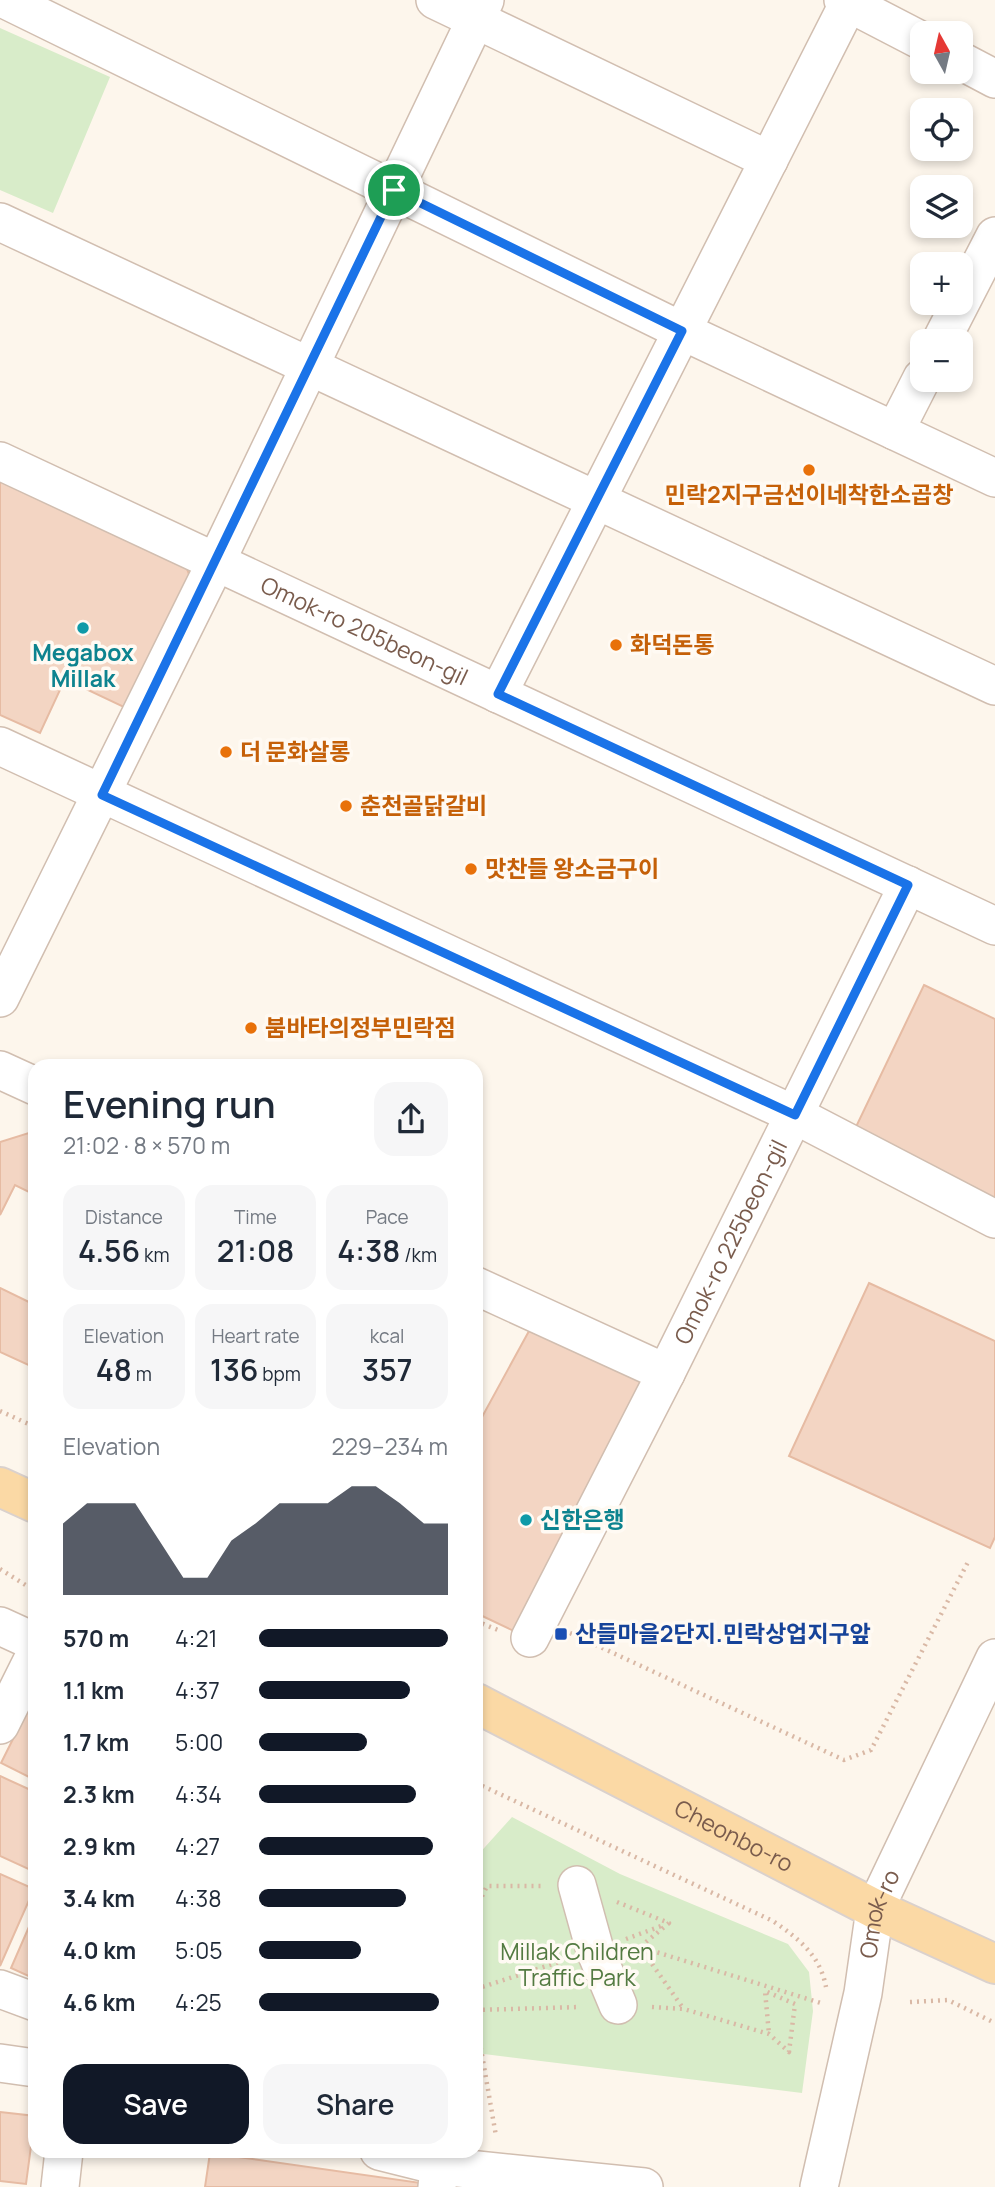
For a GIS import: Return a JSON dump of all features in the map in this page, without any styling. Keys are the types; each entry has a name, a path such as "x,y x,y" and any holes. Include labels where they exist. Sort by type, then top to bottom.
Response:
{"main road":[{"path":"0,1487 28,1500"},
{"name":"Cheonbo-ro","path":"483,1707 875,1909 995,1964"}],"street":[{"path":"6,0 682,331 995,478"},
{"path":"435,0 481,10 769,160"},
{"path":"498,694 848,1 910,35"},
{"path":"0,998 216,562 481,10"},
{"path":"973,67 995,79"},
{"path":"0,222 995,686"},
{"path":"947,329 995,236"},
{"path":"895,431 915,392"},
{"name":"Omok-ro 205beon-gil","path":"0,461 995,926"},
{"path":"0,746 795,1115 995,1219"},
{"name":"Omok-ro 225beon-gil","path":"483,1289 666,1373 908,885"},
{"path":"0,1070 28,1083"},
{"path":"530,1638 666,1373"},
{"path":"0,1626 28,1639"},
{"name":"Omok-ro","path":"819,2187 863,1993 875,1909 995,1658"},
{"path":"0,1725 28,1669"},
{"path":"577,1885 595,1950 618,2006"},
{"path":"0,1989 28,1999"},
{"path":"0,2063 28,2067"},
{"path":"60,2187 63,2158"},
{"path":"396,2158 438,2176 502,2172 644,2187"}],"path":[{"path":"0,1411 28,1424"},
{"path":"572,1633 844,1760 872,1750 969,1560"},
{"path":"0,1569 28,1587"},
{"path":"483,1786 773,1921 799,1939 819,1963 826,1986 822,2016"},
{"path":"483,1894 487,1886 577,1885 669,1923 640,1947"},
{"path":"640,1947 824,2004"},
{"path":"640,1947 684,2009 769,2034 789,2052 795,2004 765,1992 769,2034"},
{"path":"910,2002 948,2000 995,2022"},
{"path":"483,2061 502,2172"}],"green space":[{"path":"0,28 110,77 53,213 0,190"},
{"name":"Millak Children Traffic Park","path":"512,1817 620,1874 788,1944 809,1972 813,2011 802,2093 483,2054 483,1849"}],"building":[{"name":"Megabox Millak","path":"0,474 184,561 190,577 128,709 65,679 40,733 0,715"},
{"path":"924,985 995,1019 995,1199 854,1131"},
{"path":"28,1133 28,1192 15,1185 0,1215 0,1142"},
{"path":"869,1283 995,1341 995,1537 990,1548 789,1456"},
{"path":"0,1288 28,1302 28,1365 0,1352"},
{"name":"신한은행","path":"529,1331 650,1376 518,1633 483,1616 483,1415"},
{"path":"28,1709 28,1776 1,1763"},
{"path":"0,1776 28,1789 28,1869 0,1856"},
{"path":"0,1874 28,1886 28,1903 0,1966"},
{"path":"28,1929 28,1976 11,1968"},
{"path":"0,2112 28,2115 29,2158 26,2184 0,2181"},
{"path":"209,2158 245,2158 421,2183 421,2187 205,2187"}],"place":[{"name":"민락2지구금선이네착한소곱창","path":"809,470"},
{"name":"Megabox Millak","path":"83,628"},
{"name":"화덕돈통","path":"616,645"},
{"name":"더 문화살롱","path":"226,752"},
{"name":"춘천골닭갈비","path":"346,806"},
{"name":"맛찬들 왕소금구이","path":"471,869"},
{"name":"붐바타의정부민락점","path":"251,1028"},
{"name":"신한은행","path":"526,1520"},
{"name":"산들마을2단지.민락상업지구앞","path":"561,1634"}],"route":[{"path":"394,190 682,331 498,694 908,885 795,1115 102,795 394,190"}]}
